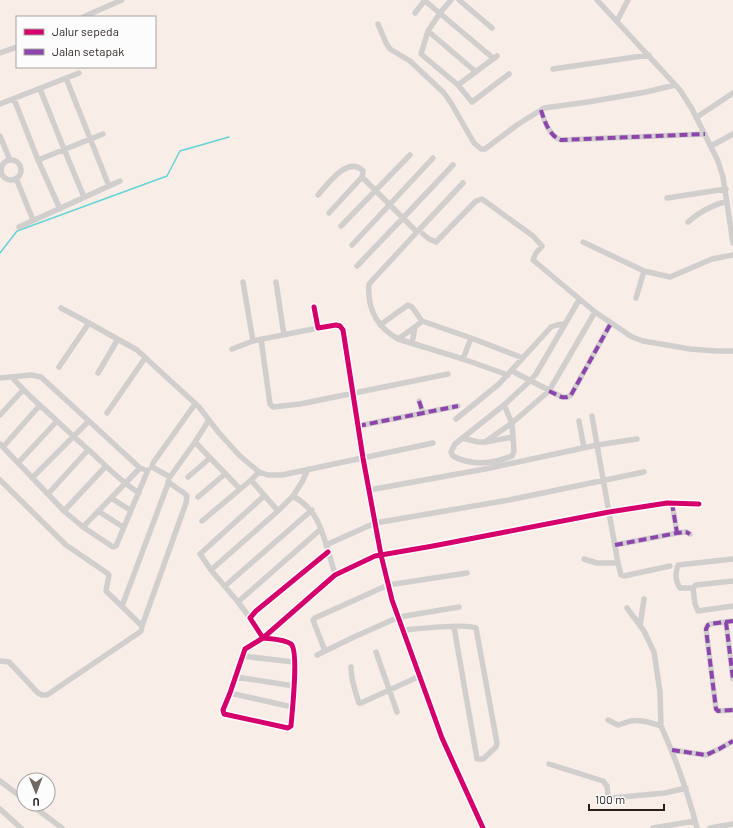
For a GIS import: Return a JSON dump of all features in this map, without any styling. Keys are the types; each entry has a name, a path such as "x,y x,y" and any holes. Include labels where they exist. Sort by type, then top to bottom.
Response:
{"street":[{"path":"85,16 122,0"},
{"path":"415,13 425,0 495,57 458,85"},
{"path":"451,0 428,31 421,54 458,85 472,102 509,74"},
{"path":"459,0 492,28"},
{"path":"597,0 676,85 697,117 720,167 726,189 733,243"},
{"path":"617,21 628,0"},
{"path":"378,24 390,49 410,61 444,92 452,102 458,116 474,144 478,148 485,149 517,124 549,107 583,103 676,85"},
{"path":"428,31 476,72"},
{"path":"0,53 16,47"},
{"path":"553,69 649,55"},
{"path":"0,104 79,73"},
{"path":"66,78 110,186"},
{"path":"40,88 84,198"},
{"path":"697,117 733,93"},
{"path":"14,99 38,160 60,208"},
{"path":"541,110 548,128 556,138 561,140 705,134"},
{"path":"38,160 102,134"},
{"path":"711,146 733,134"},
{"path":"0,136 10,160"},
{"path":"341,226 410,155"},
{"path":"352,245 433,158"},
{"path":"10,160 16,162 20,166 20,173 16,178 10,180 2,173 2,167 6,161 10,160"},
{"path":"357,266 453,165"},
{"path":"318,195 337,173 342,170 353,167 363,171 362,177 329,213"},
{"path":"362,177 420,233 436,242 476,201 482,199 535,238 542,246 536,253 533,260 579,300 632,337 643,341 716,351 733,351"},
{"path":"16,178 33,220"},
{"path":"19,227 120,182"},
{"path":"463,183 420,233 369,284 371,307 375,318 389,334 398,339 497,371 510,373 531,380 562,397 570,396 611,323"},
{"path":"668,198 726,189"},
{"path":"688,222 716,204 727,201"},
{"path":"583,242 644,271 672,277 712,259 733,255"},
{"path":"636,298 644,271"},
{"path":"243,282 253,341"},
{"path":"276,282 284,336"},
{"path":"504,405 512,423 514,451 512,456 485,463 459,459 451,454 452,449 462,438 504,405 536,374 579,300"},
{"path":"380,325 408,305 412,307 422,321 523,358"},
{"path":"314,307 318,328"},
{"path":"61,308 137,350 195,404 240,456 259,472 268,475 278,475 433,443"},
{"path":"485,442 512,423 549,391 595,312"},
{"path":"398,339 422,321"},
{"path":"59,367 89,323"},
{"path":"456,419 499,384 551,327 564,324"},
{"path":"232,349 261,339 284,336 318,328 336,325 342,328 363,458 381,555 392,600 442,738 483,828"},
{"path":"412,343 414,327"},
{"path":"463,359 471,338"},
{"path":"98,373 118,339"},
{"path":"261,339 270,404 272,407 300,404 448,374"},
{"path":"107,413 145,358"},
{"path":"497,371 499,384"},
{"path":"0,379 31,375 42,377 140,468 150,469 169,479 187,496 186,503 141,632 47,695 38,693 9,662 0,661"},
{"path":"12,377 23,390 57,420 73,437 124,484 139,493"},
{"path":"0,415 2,408 23,390"},
{"path":"419,401 423,413"},
{"path":"40,405 1,446 64,511 83,527 113,547 116,546 130,510 150,469 195,404"},
{"path":"358,426 458,406"},
{"path":"592,416 621,575 624,576 670,566"},
{"path":"18,463 57,420"},
{"path":"122,606 169,479 209,420"},
{"path":"32,478 89,421"},
{"path":"580,421 584,448"},
{"path":"462,438 485,442 513,437"},
{"path":"369,490 485,469 598,445 637,439"},
{"path":"195,442 240,489"},
{"path":"48,494 88,450"},
{"path":"188,477 210,458"},
{"path":"64,511 106,466"},
{"path":"83,527 140,468"},
{"path":"211,570 293,496 299,488 308,469"},
{"path":"202,521 259,472"},
{"path":"326,545 375,523 508,500 644,472"},
{"path":"198,497 226,474"},
{"path":"0,480 66,545 107,572 109,575 106,590 142,626"},
{"path":"251,480 278,511"},
{"path":"263,638 238,602 200,556 200,553 264,496"},
{"path":"293,496 301,500 312,510 321,529 335,575"},
{"path":"111,498 130,510"},
{"path":"263,638 275,639 291,644 293,648 294,686 291,726 288,728 224,714 223,709 236,677 242,656 248,647 263,638 335,575 375,556 609,512 667,503 699,504"},
{"path":"672,503 677,533"},
{"path":"225,586 312,510"},
{"path":"98,511 123,527"},
{"path":"238,602 321,529"},
{"path":"615,545 677,533 686,532 690,534"},
{"path":"250,618 262,606 328,552"},
{"path":"584,559 597,563 618,563"},
{"path":"733,559 678,565 676,571 677,583 680,588 692,588 696,585 733,581"},
{"path":"325,651 314,625 313,620 315,618 388,585 467,573"},
{"path":"692,588 698,611 733,606"},
{"path":"640,626 644,599"},
{"path":"317,655 399,618 459,607"},
{"path":"627,608 644,631 654,652 660,692 661,726 672,750 697,828"},
{"path":"733,621 708,625 706,632 715,707 718,711 733,710"},
{"path":"726,622 733,679"},
{"path":"404,630 454,627 472,626 476,629 497,743 496,747 480,760 477,759 454,627"},
{"path":"376,652 397,712"},
{"path":"242,656 294,662"},
{"path":"351,667 351,675 359,702 365,702 420,676"},
{"path":"236,677 294,686"},
{"path":"230,693 292,707"},
{"path":"608,720 618,725 637,720 661,726"},
{"path":"672,750 706,755 733,741"},
{"path":"549,764 603,781 606,784 608,796 611,798 665,793 684,784"},
{"path":"0,781 16,793"},
{"path":"0,809 21,828"},
{"path":"41,812 62,828"},
{"path":"653,828 695,821"},
{"path":"710,828 733,824"}],"waterway":[{"path":"0,253 17,231 167,176 180,151 229,137"}],"marked path":[{"path":"541,110 545,123 550,131 561,140 705,134"},
{"path":"549,391 563,397 568,397 571,395 611,323"},
{"path":"419,401 423,413"},
{"path":"358,426 458,406"},
{"path":"672,503 677,533"},
{"path":"615,545 677,533 686,532 690,534"},
{"path":"733,621 710,624 706,629 716,709 718,711 733,710"},
{"path":"726,622 733,679"},
{"path":"672,750 706,755 733,741"}],"cycle path":[{"path":"314,307 318,328 336,325 340,326 343,330 363,458 381,555 392,600 442,738 483,828"},
{"path":"328,552 256,611 250,618 263,638 285,641 291,644 293,649 295,670 291,726 288,728 224,714 223,710 245,649 263,638 335,575 375,556 609,512 667,503 699,504"}]}
